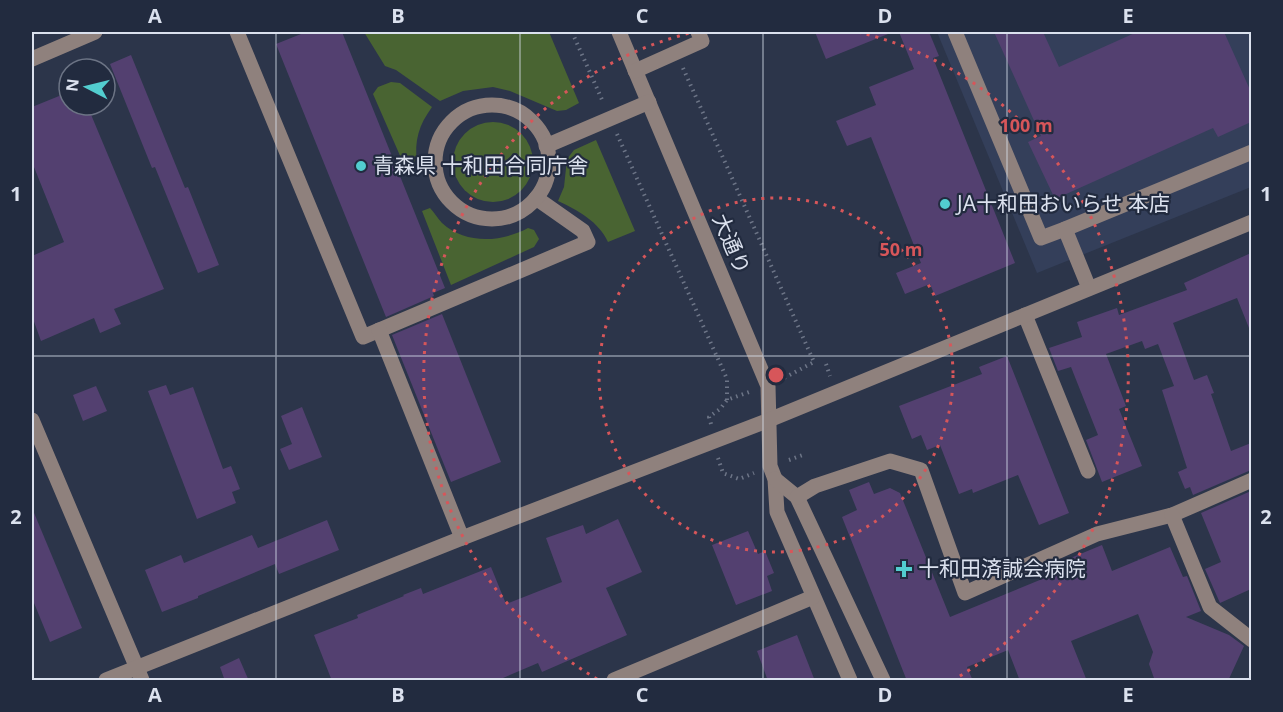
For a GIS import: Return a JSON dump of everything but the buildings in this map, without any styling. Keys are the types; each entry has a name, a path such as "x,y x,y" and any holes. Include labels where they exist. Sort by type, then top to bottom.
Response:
{"street":[{"path":"32,59 95,32"},
{"path":"237,32 363,337 588,242 583,231 536,198"},
{"name":"大通り","path":"619,32 768,386 770,466 775,479 777,512 850,681"},
{"path":"635,71 702,41 698,32"},
{"path":"956,32 1041,238 1251,152"},
{"path":"546,146 649,102"},
{"path":"489,106 510,108 522,114 541,133 546,146 549,159 543,186 536,198 526,208 515,214 488,219 474,217 451,202 438,179 435,165 440,138 457,117 469,110 489,106"},
{"path":"106,681 139,675 462,538 769,420 1251,222"},
{"path":"1065,229 1089,288"},
{"path":"1025,315 1088,471"},
{"path":"379,330 462,538"},
{"path":"32,420 139,675"},
{"path":"797,497 815,486 890,461 921,470 965,592 1097,534 1172,515 1251,480"},
{"path":"775,479 797,497 883,681"},
{"path":"1172,515 1210,608 1251,640"},
{"path":"614,681 813,597"}],"path":[{"path":"572,32 727,379 727,400"},
{"path":"676,52 814,362"}],"shaded area":[{"path":"937,32 1251,32 1251,187 1037,273"}],"green space":[{"path":"364,32 549,32 579,103 566,110 557,111 510,91 493,87 463,91 440,101 396,70 385,66"},
{"path":"391,82 400,83 432,107 418,133 417,163 405,167 373,94 378,87"},
{"path":"493,122 508,125 521,134 530,147 533,162 530,177 521,190 508,199 493,202 478,199 465,190 456,177 453,162 456,147 465,134 478,125"},
{"path":"596,140 635,231 608,242 599,228 587,217 558,201 564,187 567,159 574,150"},
{"path":"430,208 442,223 462,235 484,239 496,238 528,228 534,230 539,239 534,247 451,285 422,211"}],"place":[{"name":"青森県 十和田合同庁舎","path":"361,166"},
{"name":"JA十和田おいらせ 本店","path":"945,204"},
{"name":"十和田済誠会病院","path":"904,569"}]}
